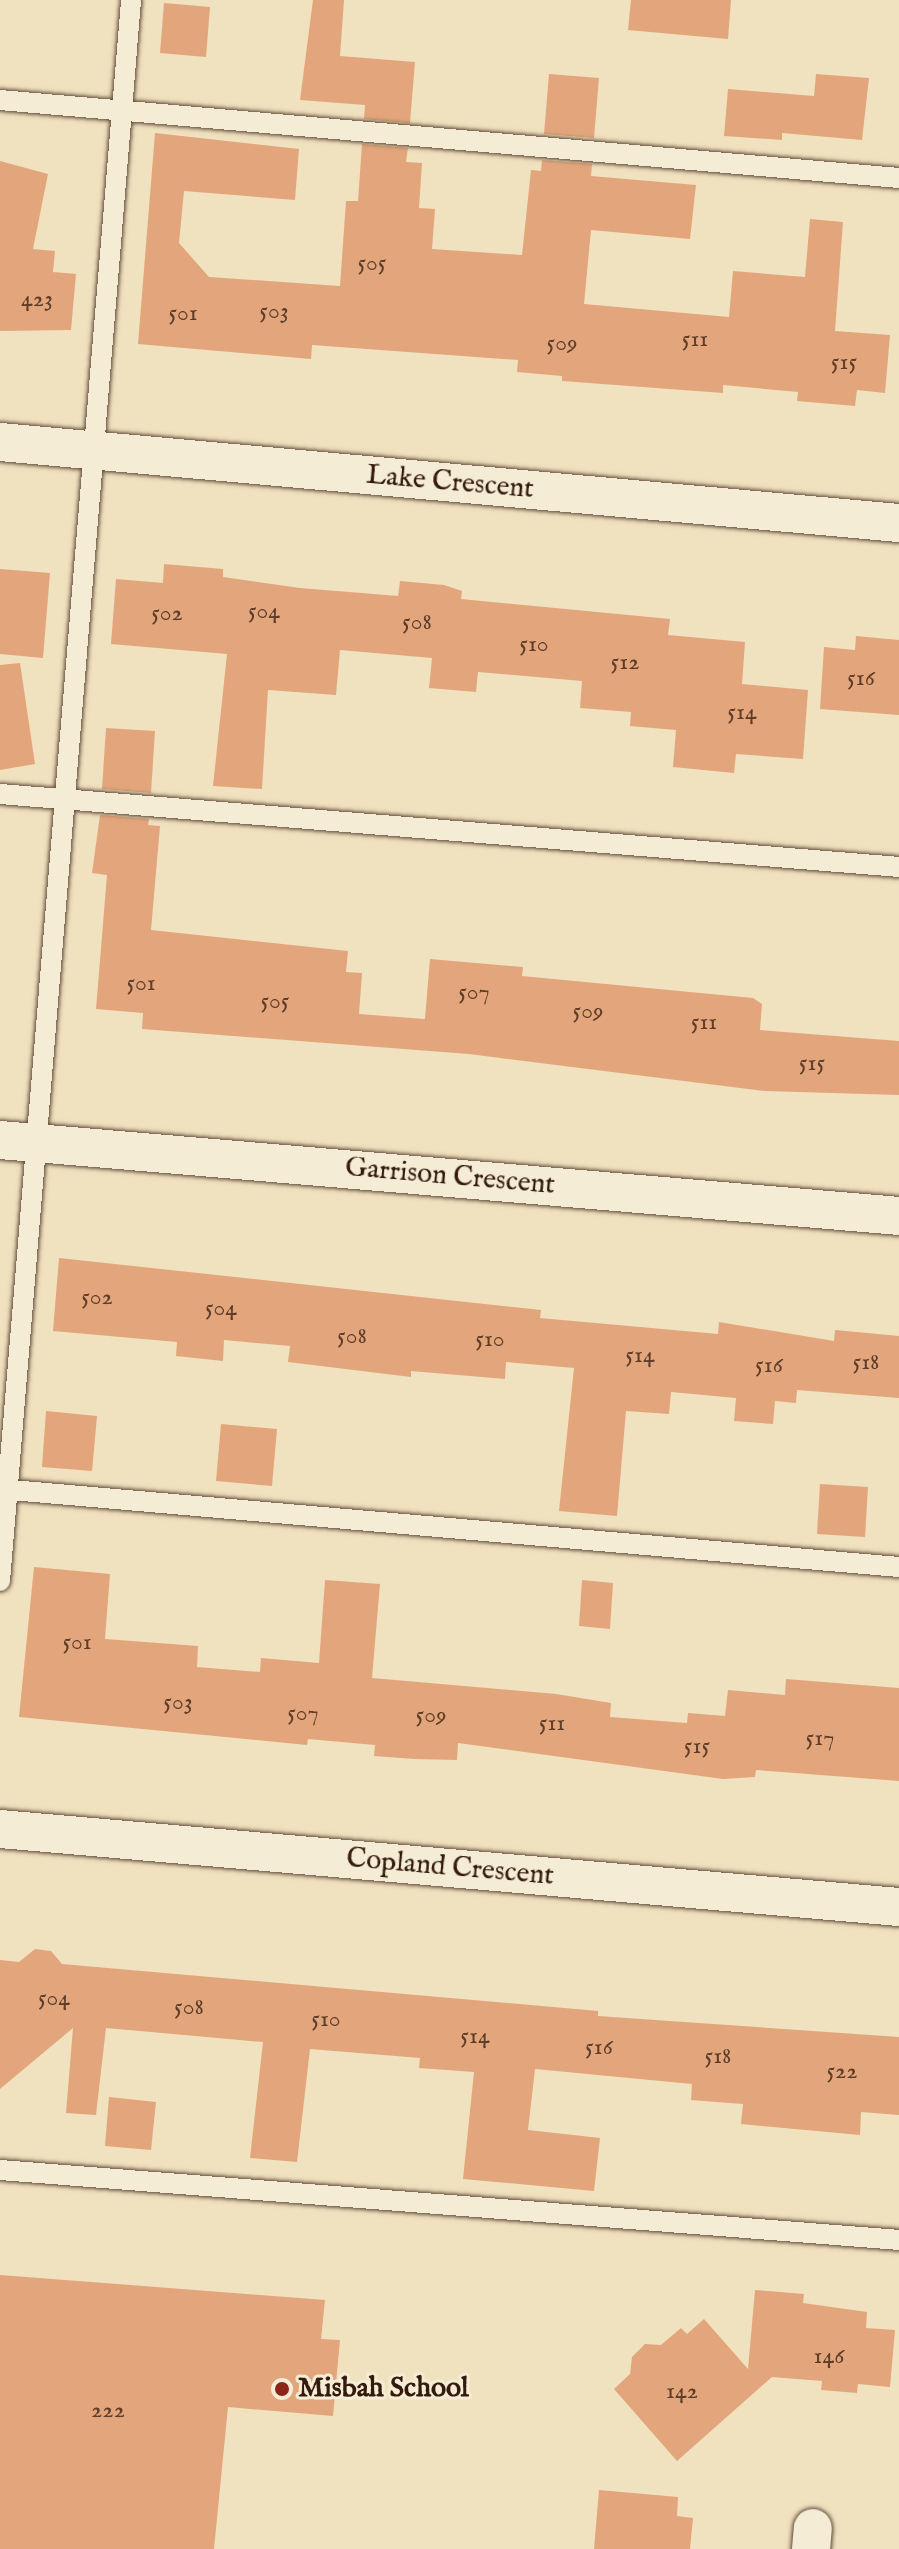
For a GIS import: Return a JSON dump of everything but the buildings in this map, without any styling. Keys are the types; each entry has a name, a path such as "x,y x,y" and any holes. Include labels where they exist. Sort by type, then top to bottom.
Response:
{"street":[{"name":"Lake Crescent","path":"0,442 899,523"},
{"name":"Garrison Crescent","path":"18,1141 899,1216"},
{"name":"Copland Crescent","path":"0,1829 899,1907"}],"lane":[{"path":"0,1581 18,1141 63,799 131,0"},
{"path":"0,100 899,178"},
{"path":"0,794 899,867"},
{"path":"4,1489 899,1567"},
{"path":"0,2170 899,2240"}],"place":[{"name":"Misbah School","path":"282,2389"}]}
